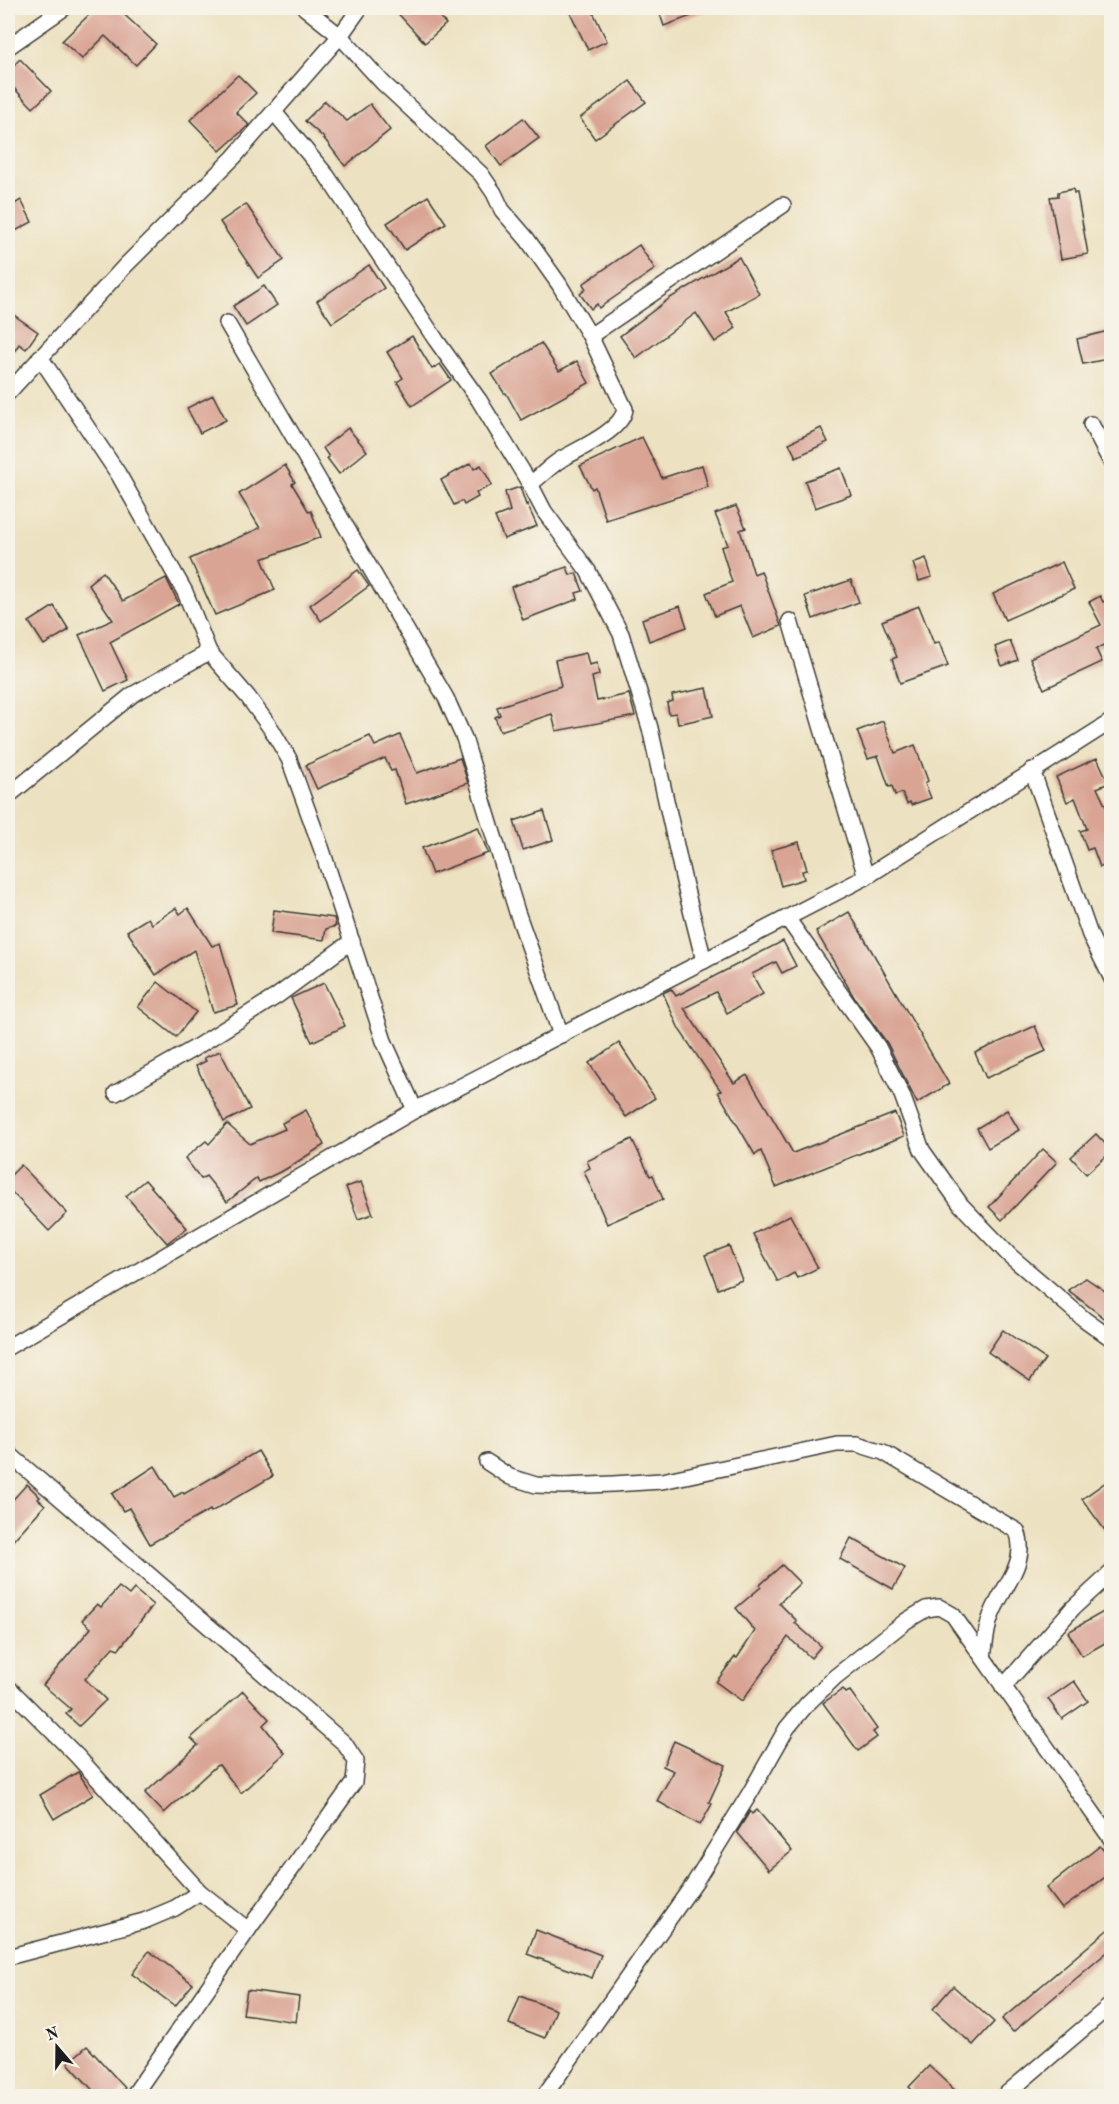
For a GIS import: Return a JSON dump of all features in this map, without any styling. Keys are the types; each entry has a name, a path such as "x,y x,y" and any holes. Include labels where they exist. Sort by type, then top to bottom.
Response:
{"street":[{"path":"8,47 64,8"},
{"path":"305,8 340,36 383,84 481,174 502,210 527,239 559,284 590,336 625,409 624,415 604,435 557,462 530,484"},
{"path":"8,393 125,266 234,157 340,36 360,8"},
{"path":"274,112 327,176 423,322 478,400 544,511 588,571 621,634 650,728 704,961"},
{"path":"590,336 783,205"},
{"path":"227,323 447,698 464,738 517,912 561,1035"},
{"path":"40,357 119,475 184,592 209,652 248,697 290,759 384,1041 415,1110"},
{"path":"1091,424 1112,464"},
{"path":"790,621 866,877"},
{"path":"8,796 132,695 209,652"},
{"path":"8,1347 415,1110 866,877 1112,721"},
{"path":"1032,770 1090,935 1112,979"},
{"path":"787,918 878,1047 902,1095 922,1150 962,1205 1009,1255 1084,1319 1112,1339"},
{"path":"116,1093 194,1049 277,996 352,941"},
{"path":"488,1462 510,1477 536,1485 563,1486 662,1481 837,1444 857,1443 883,1452 1017,1531 1021,1542 1020,1557 990,1619 983,1657"},
{"path":"8,1453 344,1743 356,1761 354,1782 133,2097"},
{"path":"1003,1687 1073,1608 1112,1572"},
{"path":"544,2097 695,1882 787,1728 807,1704 835,1677 906,1621 926,1609 939,1607 953,1615 1112,1840"},
{"path":"8,1687 77,1756 200,1892 248,1930"},
{"path":"8,1957 144,1921 175,1908 200,1892"},
{"path":"1004,2097 1112,2004"}],"building":[{"path":"96,8 117,8 156,44 136,65 105,36 82,59 62,41"},
{"path":"393,8 431,8 446,24 425,43"},
{"path":"568,8 591,8 607,41 588,50"},
{"path":"658,8 710,8 710,9 664,26"},
{"path":"20,59 51,91 33,108 8,82 8,71"},
{"path":"238,75 256,93 236,112 249,125 220,151 190,120"},
{"path":"630,81 646,102 595,139 580,118"},
{"path":"325,101 347,121 370,104 390,130 345,166 323,137 305,121"},
{"path":"523,118 539,138 501,166 486,146"},
{"path":"1073,189 1074,193 1077,193 1088,254 1061,259 1050,197 1058,196 1058,192"},
{"path":"428,196 446,223 405,250 387,223"},
{"path":"21,200 32,222 8,235 8,208"},
{"path":"246,204 284,260 258,278 220,222"},
{"path":"639,245 655,269 599,308 597,304 591,309 580,294 586,289 583,284"},
{"path":"739,257 759,294 726,312 736,328 715,342 696,313 636,358 620,336 670,298"},
{"path":"369,265 384,288 332,323 317,301"},
{"path":"264,286 277,305 246,326 233,306"},
{"path":"8,311 38,332 26,349 19,344 8,361"},
{"path":"1112,330 1112,358 1083,364 1077,339"},
{"path":"412,336 432,369 440,364 451,380 412,406 397,382 403,378 387,352"},
{"path":"541,343 559,371 577,361 589,383 521,420 492,374"},
{"path":"213,395 226,420 200,433 187,408"},
{"path":"348,428 367,451 339,474 327,458 329,457 323,448"},
{"path":"821,428 828,442 796,457 789,443"},
{"path":"642,437 662,478 702,465 708,487 606,520 595,487 592,489 580,466"},
{"path":"471,463 474,469 481,465 492,485 476,493 478,497 464,505 462,501 454,505 441,480"},
{"path":"285,465 295,482 292,484 309,512 311,511 321,537 262,559 275,590 215,615 190,559 260,528 239,494"},
{"path":"841,468 851,495 815,508 805,481"},
{"path":"520,487 537,526 504,539 495,517 510,511 505,492"},
{"path":"736,506 746,528 740,530 754,574 761,571 781,626 753,638 740,606 715,616 706,593 732,582 721,547 728,545 715,514"},
{"path":"926,558 932,577 919,581 913,563"},
{"path":"1062,562 1074,589 1005,620 993,594"},
{"path":"567,567 570,575 576,573 583,591 576,593 578,599 523,620 511,587"},
{"path":"358,570 369,586 321,621 310,605"},
{"path":"103,572 123,601 166,578 179,604 110,642 128,680 105,691 79,635 113,620 88,584"},
{"path":"851,580 859,602 813,619 805,596"},
{"path":"1100,596 1103,602 1112,598 1112,646 1109,642 1096,649 1102,662 1044,689 1030,658 1101,625 1089,602"},
{"path":"54,606 69,630 44,645 29,622"},
{"path":"680,606 687,627 649,641 642,619"},
{"path":"919,606 934,644 939,642 948,666 900,683 892,659 897,657 882,621"},
{"path":"1010,641 1018,660 1002,666 995,647"},
{"path":"586,653 589,665 597,663 599,675 592,677 597,701 629,694 635,716 556,731 552,714 500,731 495,717 500,715 497,707 561,686 555,660"},
{"path":"707,688 713,716 678,724 676,713 669,714 667,703 673,701 672,695"},
{"path":"883,721 895,753 915,745 928,781 925,783 931,798 911,805 910,802 907,804 902,793 895,795 892,786 889,787 878,756 868,759 857,731"},
{"path":"400,735 417,773 460,758 468,783 406,804 395,770 391,771 385,758 317,789 306,765 370,736 375,746"},
{"path":"1097,758 1109,783 1097,788 1108,811 1112,810 1112,864 1100,867 1093,848 1087,850 1080,831 1087,829 1075,798 1067,802 1056,777"},
{"path":"544,811 553,840 523,850 514,821"},
{"path":"478,827 488,853 432,874 422,848"},
{"path":"799,842 807,870 802,871 804,879 781,886 771,850"},
{"path":"176,908 180,914 188,908 212,946 220,943 238,1005 213,1012 194,950 156,975 127,931 148,918 152,924"},
{"path":"274,910 334,918 336,926 326,929 324,940 271,933"},
{"path":"849,912 949,1084 917,1103 887,1043 854,997 816,931"},
{"path":"783,941 796,966 782,973 776,962 752,974 763,994 727,1013 716,992 684,1008 734,1083 747,1075 793,1153 895,1113 904,1136 776,1187 761,1151 755,1155 718,1092 721,1091 679,1029 663,993 671,989 676,996"},
{"path":"158,982 196,1012 176,1037 138,1007"},
{"path":"324,983 345,1026 312,1042 291,998"},
{"path":"1035,1026 1046,1051 986,1078 975,1053"},
{"path":"619,1043 655,1098 626,1117 589,1063"},
{"path":"220,1051 250,1109 224,1122 196,1066 206,1061 204,1058"},
{"path":"306,1110 324,1145 286,1169 259,1182 257,1178 227,1202 206,1176 201,1179 185,1158 206,1141 209,1144 227,1124 250,1144 285,1129 282,1123"},
{"path":"1007,1110 1019,1130 988,1148 977,1128"},
{"path":"1096,1134 1112,1151 1086,1174 1071,1157"},
{"path":"632,1139 650,1176 653,1175 663,1199 607,1224 584,1171 590,1168 587,1161"},
{"path":"1043,1149 1057,1162 1002,1220 989,1207"},
{"path":"21,1165 67,1213 49,1231 8,1188 8,1178"},
{"path":"145,1180 187,1228 167,1243 126,1196"},
{"path":"361,1182 373,1214 358,1219 346,1187"},
{"path":"790,1215 818,1268 797,1278 794,1273 778,1282 753,1234"},
{"path":"729,1246 742,1280 718,1289 705,1255"},
{"path":"1086,1278 1112,1296 1112,1324 1068,1290"},
{"path":"1003,1330 1045,1359 1030,1381 988,1352"},
{"path":"258,1451 273,1476 150,1544 129,1508 123,1511 112,1494 155,1466 174,1497 183,1492 184,1494"},
{"path":"1106,1482 1112,1489 1112,1540 1082,1499"},
{"path":"27,1484 45,1505 8,1546 8,1505"},
{"path":"851,1538 905,1568 893,1589 840,1559"},
{"path":"782,1565 800,1583 779,1603 797,1621 795,1623 821,1646 811,1658 788,1637 742,1701 716,1682 735,1657 737,1658 755,1631 736,1608"},
{"path":"119,1587 129,1595 134,1589 153,1605 119,1649 113,1647 85,1679 106,1700 79,1726 66,1714 71,1709 43,1685 91,1628 82,1620 97,1604 101,1607"},
{"path":"1112,1607 1112,1639 1082,1656 1068,1632"},
{"path":"1074,1681 1088,1701 1062,1719 1048,1699"},
{"path":"843,1689 846,1693 850,1691 877,1729 873,1732 877,1737 858,1751 823,1703"},
{"path":"243,1691 269,1719 263,1725 285,1753 241,1793 219,1765 216,1766 164,1813 145,1793 198,1745 191,1738"},
{"path":"674,1741 726,1765 709,1802 712,1804 700,1825 657,1801 674,1771 663,1766"},
{"path":"78,1772 93,1795 54,1819 40,1795"},
{"path":"757,1810 792,1851 769,1870 737,1832 750,1811 752,1814"},
{"path":"1100,1846 1112,1861 1112,1872 1062,1909 1046,1888"},
{"path":"1112,1926 1112,1948 1013,2032 1002,2019"},
{"path":"536,1930 601,1955 592,1978 527,1954"},
{"path":"149,1951 193,1984 175,2006 132,1974"},
{"path":"953,1986 994,2022 973,2045 933,2009"},
{"path":"247,1990 299,1997 296,2022 243,2014"},
{"path":"520,1996 556,2010 545,2038 509,2024"},
{"path":"87,2046 125,2088 116,2097 99,2097 68,2063"},
{"path":"929,2066 962,2097 919,2097 909,2087"}]}
